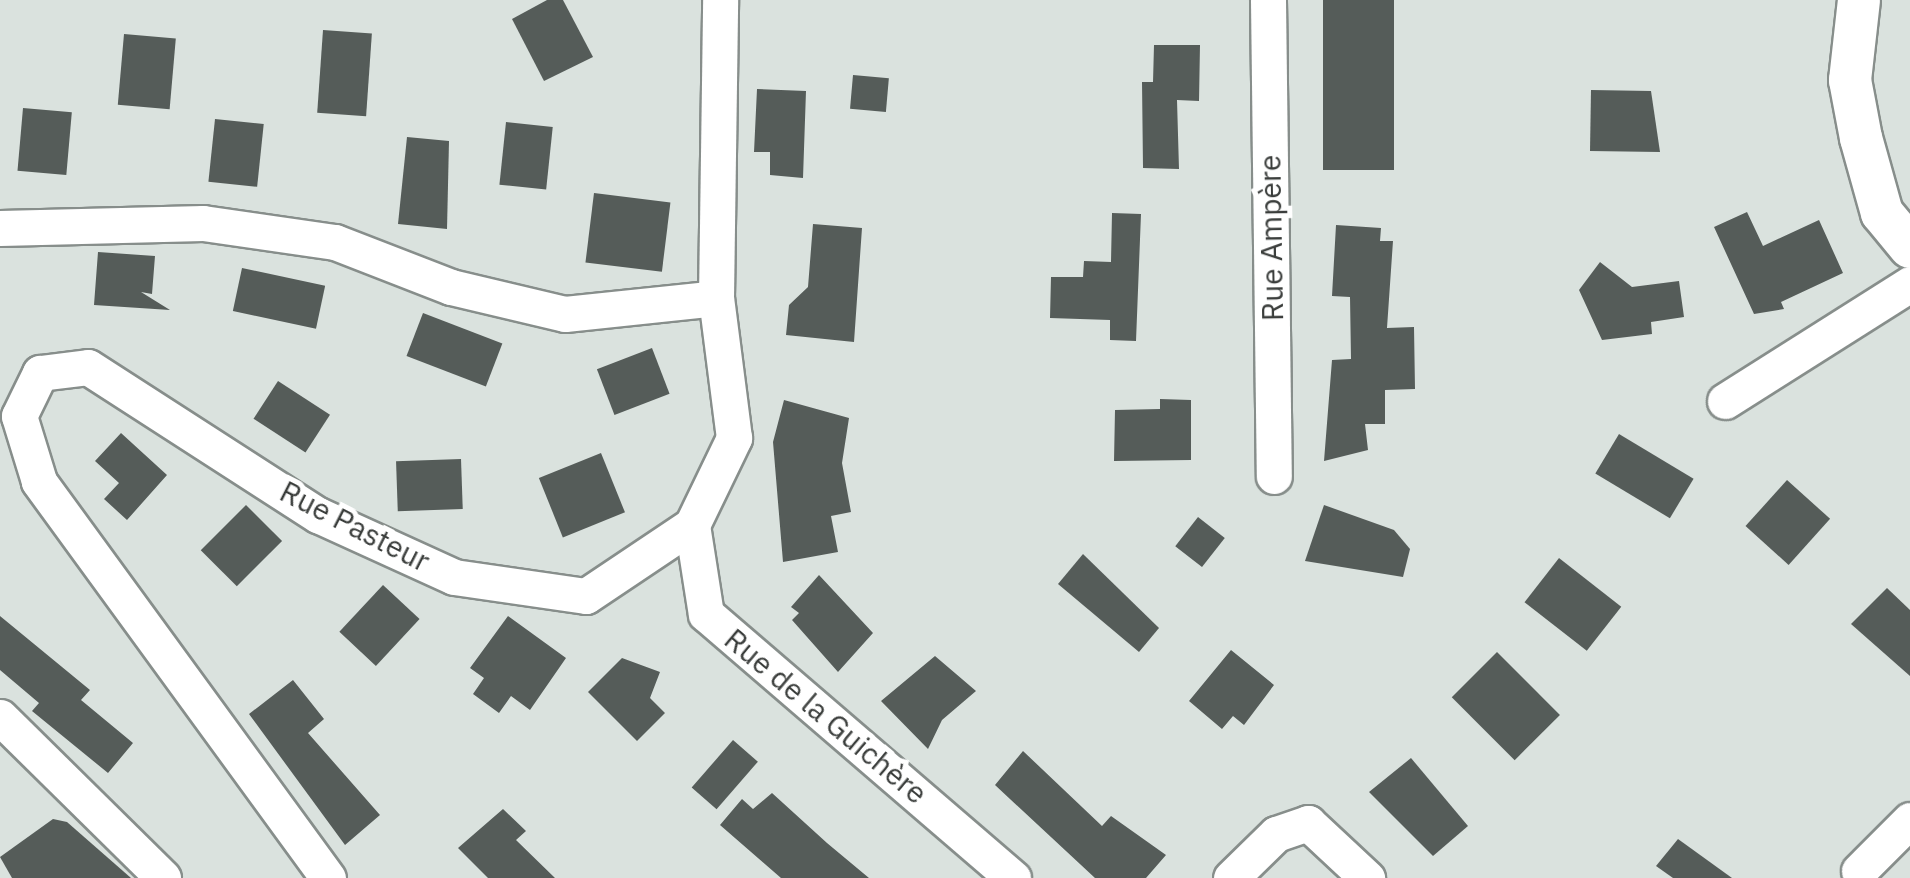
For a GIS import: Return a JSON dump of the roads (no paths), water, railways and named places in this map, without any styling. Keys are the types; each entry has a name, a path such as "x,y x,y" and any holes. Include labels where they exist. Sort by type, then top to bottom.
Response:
{"street":[{"path":"692,525 734,438 716,298 720,0"},
{"name":"Rue Ampère","path":"1268,0 1274,476"},
{"path":"1859,0 1850,80 1861,138 1882,212 1910,247"},
{"path":"0,228 204,223 335,242 450,287 565,314 716,298"},
{"path":"1725,401 1910,284"},
{"name":"Rue Pasteur","path":"328,878 40,481 19,416 40,373 88,366 318,515 454,577 586,596 692,525"},
{"name":"Rue de la Guichère","path":"692,525 706,614 1013,878"},
{"path":"0,718 163,878"},
{"path":"1859,871 1910,820"},
{"path":"1231,878 1276,834 1308,823 1368,878"}]}
